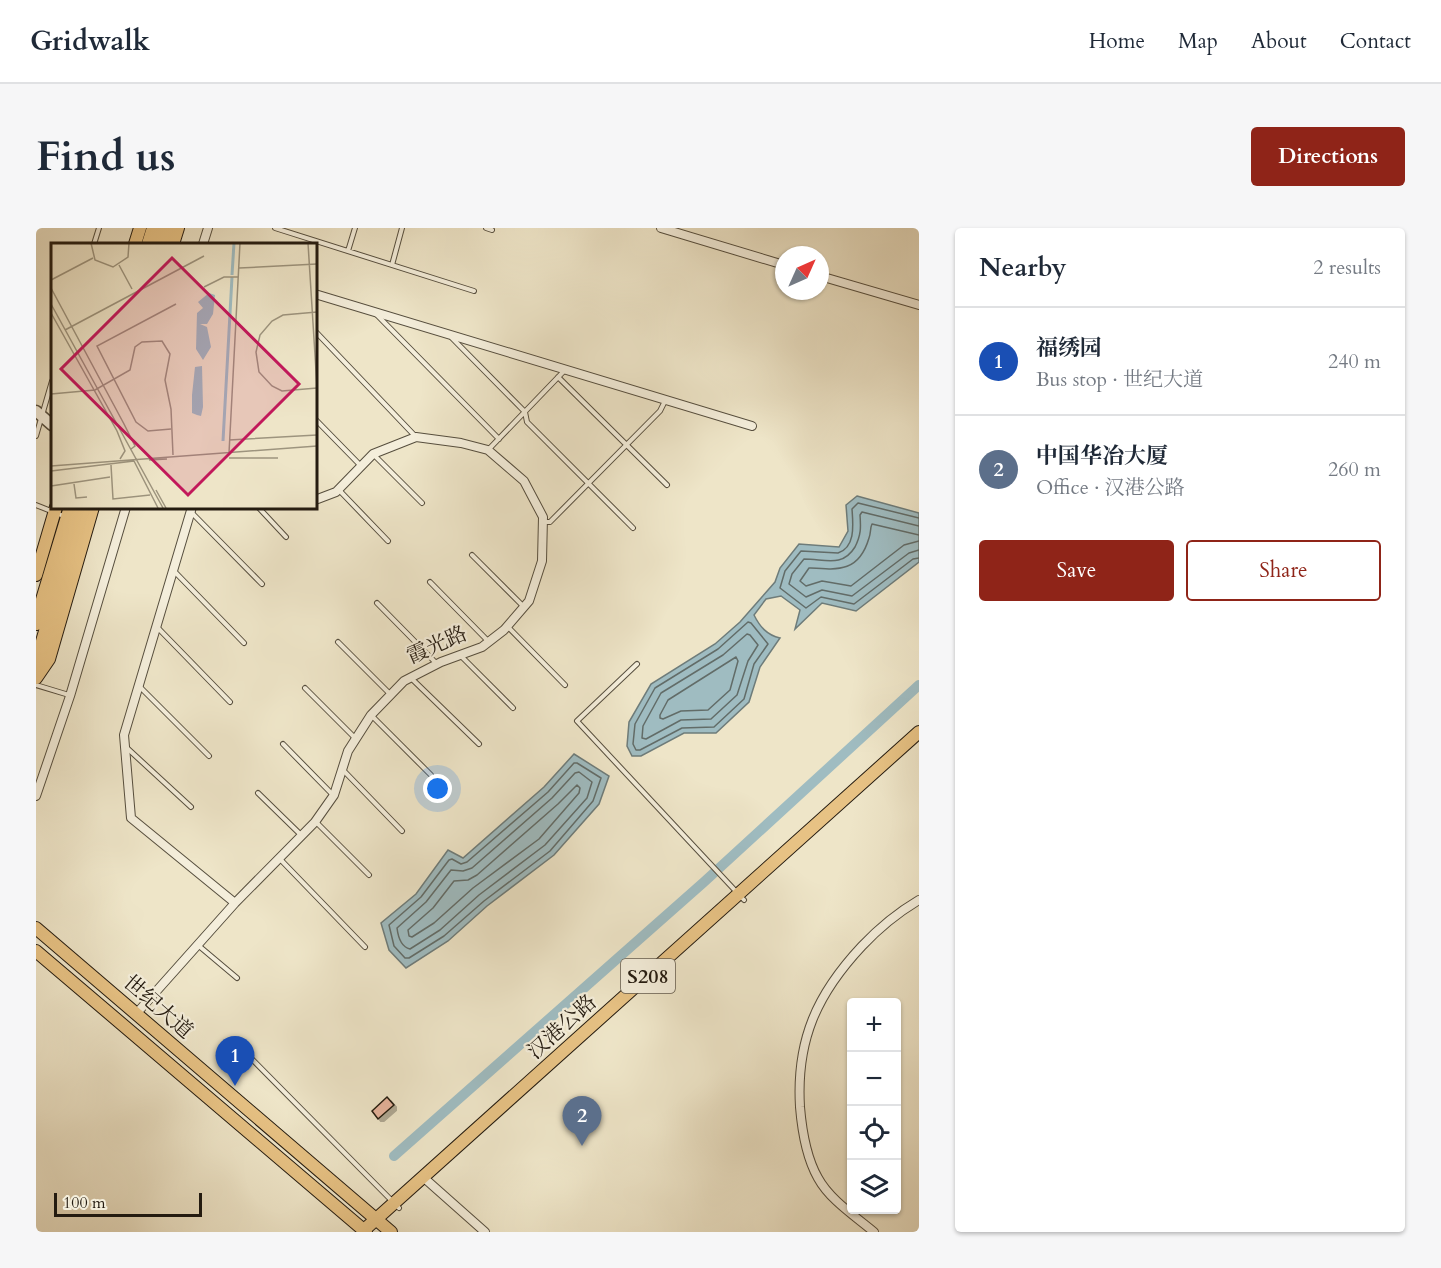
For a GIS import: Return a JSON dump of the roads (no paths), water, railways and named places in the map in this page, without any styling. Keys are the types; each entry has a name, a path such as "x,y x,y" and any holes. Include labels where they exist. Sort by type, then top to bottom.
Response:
{"highway":[{"path":"149,243 154,228"},
{"path":"161,243 166,228"},
{"path":"36,665 83,508"},
{"path":"36,623 62,511"}],"main road":[{"path":"135,243 140,228"},
{"path":"173,243 178,228"},
{"path":"36,678 49,659 93,508"},
{"path":"36,575 62,511"},
{"name":"汉港公路","path":"742,897 919,732"},
{"name":"汉港公路","path":"373,1229 742,897 919,743"},
{"name":"世纪大道","path":"36,928 136,1014 373,1229"},
{"name":"世纪大道","path":"36,951 373,1229"}],"street":[{"path":"203,243 208,228"},
{"path":"661,228 775,262"},
{"path":"829,279 919,306"},
{"path":"316,294 752,426"},
{"path":"38,417 51,431"},
{"name":"霞光路","path":"136,1014 235,903 315,822 334,795 348,751 371,715 390,695 404,681 437,663 489,642 530,601 542,561 543,517 524,481 488,450 461,443 416,437 373,454 338,489 316,500"},
{"path":"36,796 70,696 126,508"},
{"path":"191,509 124,735 131,818 235,903"},
{"path":"874,1232 827,1191 811,1165 802,1131 801,1058 814,1012 839,973 874,934 901,911 919,900"},
{"path":"426,1179 485,1232"}],"lane":[{"path":"94,243 99,228"},
{"path":"275,228 474,291"},
{"path":"348,251 355,228"},
{"path":"392,265 402,228"},
{"path":"486,228 492,230"},
{"path":"374,312 499,439"},
{"path":"316,332 416,437"},
{"path":"450,336 525,412 527,422 633,528"},
{"path":"488,450 565,370"},
{"path":"558,377 667,485"},
{"path":"36,436 38,417 51,384"},
{"path":"543,522 550,522 660,411 666,400"},
{"path":"316,420 361,466"},
{"path":"373,454 422,502"},
{"path":"338,489 388,541"},
{"path":"36,505 62,511"},
{"path":"259,508 286,537"},
{"path":"191,509 262,584"},
{"path":"472,555 524,607"},
{"path":"173,570 244,643"},
{"path":"430,582 489,642"},
{"path":"377,603 437,663"},
{"path":"507,626 566,685"},
{"path":"156,627 230,702"},
{"path":"338,642 390,695"},
{"path":"460,654 513,708"},
{"path":"637,664 577,721 742,897"},
{"path":"411,677 479,744"},
{"path":"36,685 70,696"},
{"path":"139,686 209,756"},
{"path":"304,688 356,739"},
{"path":"371,715 431,775"},
{"path":"283,744 334,795"},
{"path":"125,745 191,807"},
{"path":"342,769 402,831"},
{"path":"258,793 302,836"},
{"path":"315,822 369,875"},
{"path":"279,857 364,947"},
{"path":"198,946 237,978"},
{"path":"237,1044 397,1205"}],"water":[{"path":"857,496 919,513 919,562 856,611 822,603 795,629 800,610 781,596 766,599 754,615 764,630 780,638 760,667 749,702 716,733 684,733 641,756 632,756 627,746 629,722 651,684 715,644 740,622 775,582 780,568 799,544 839,547 848,531 846,505"},
{"path":"574,754 609,776 599,804 554,855 487,906 448,941 406,968 389,950 381,923 416,894 448,850 463,858 544,787"}],"waterway":[{"path":"394,1156 704,882 919,685"}],"place":[{"name":"福绣园","path":"235,1086"},
{"name":"中国华冶大厦","path":"582,1146"}]}
